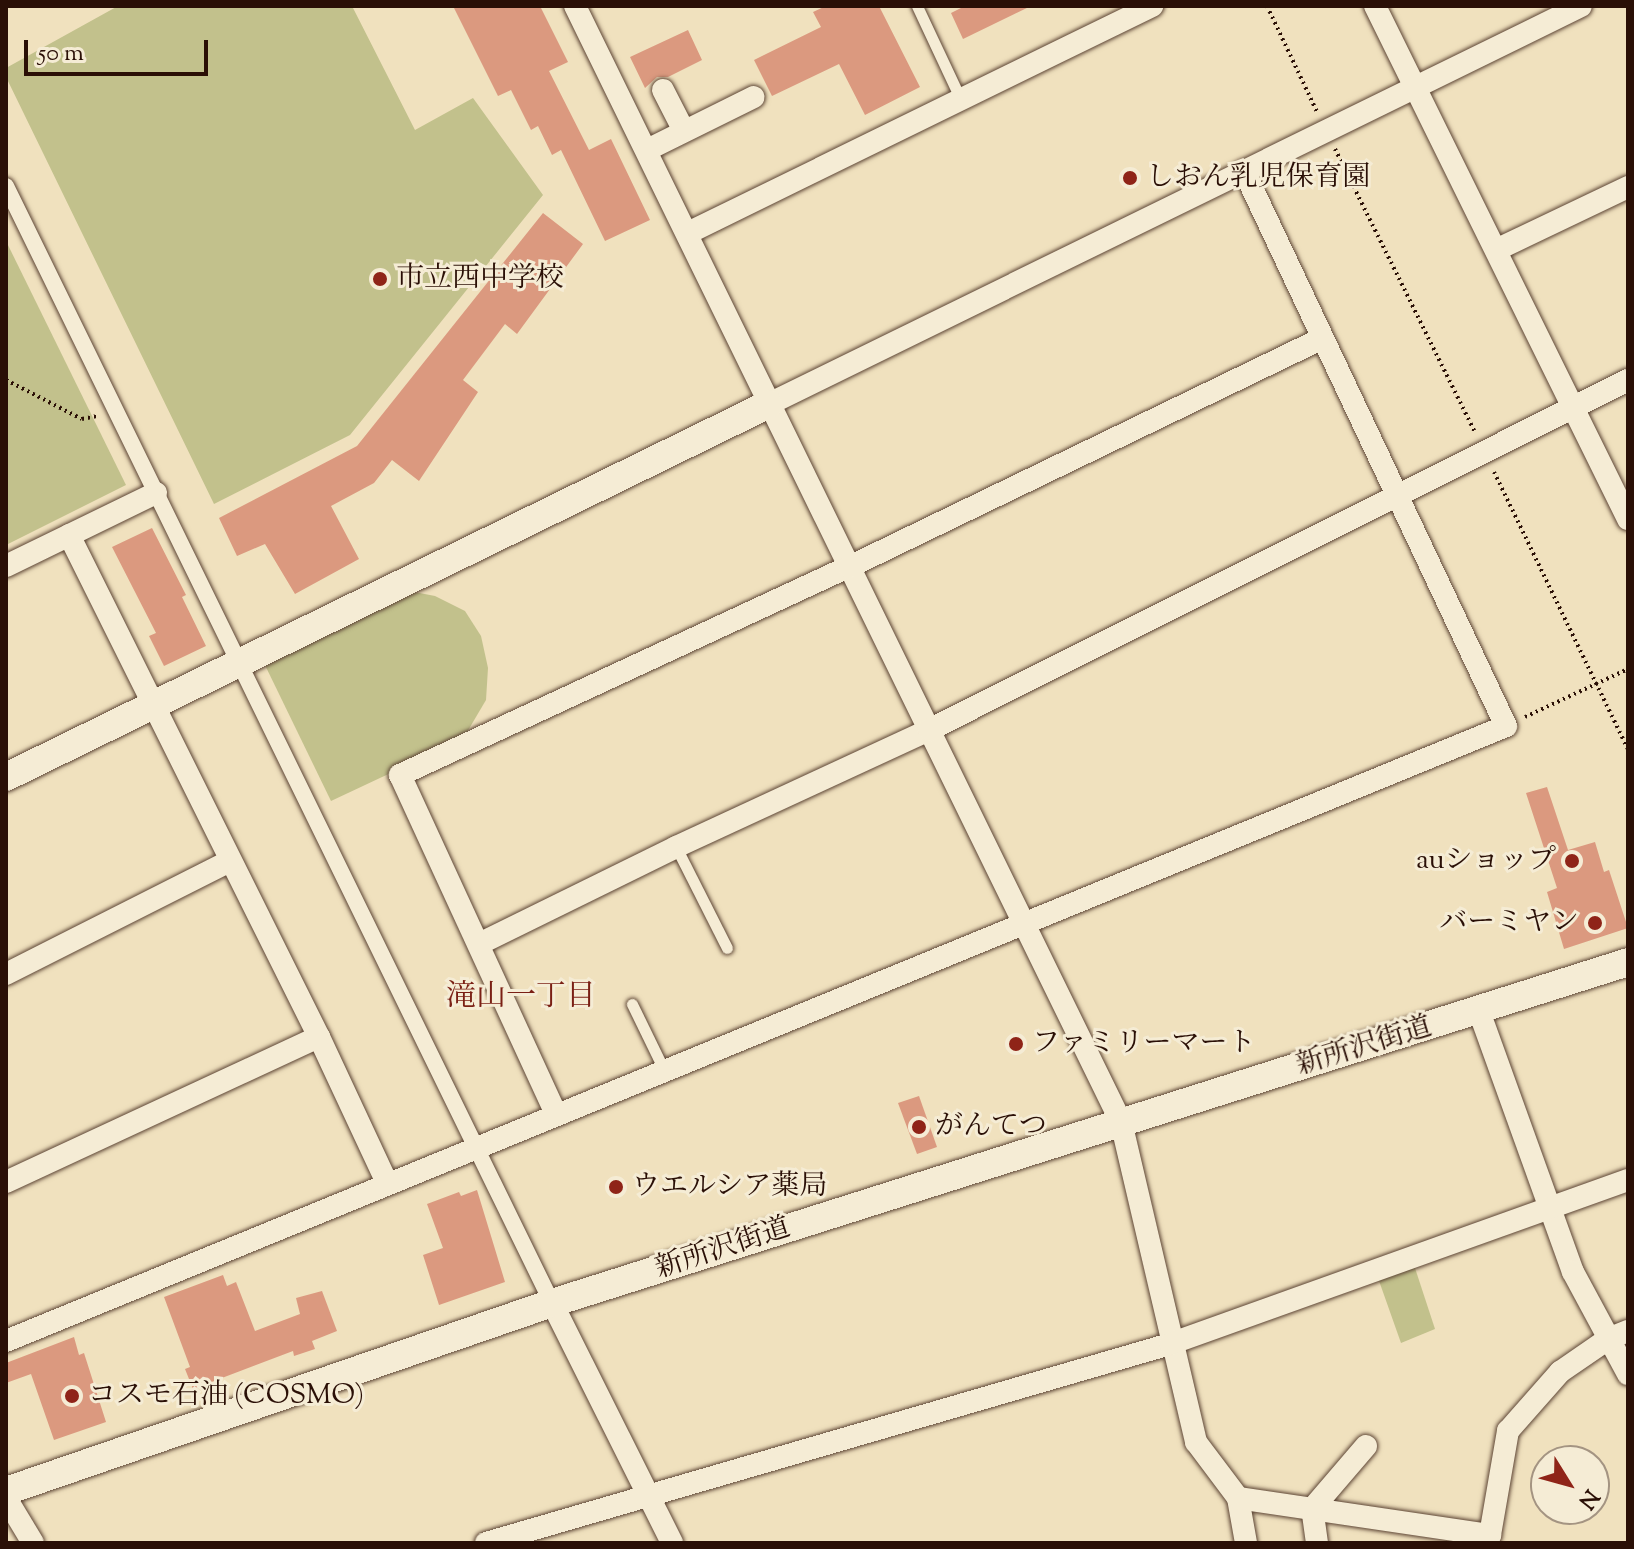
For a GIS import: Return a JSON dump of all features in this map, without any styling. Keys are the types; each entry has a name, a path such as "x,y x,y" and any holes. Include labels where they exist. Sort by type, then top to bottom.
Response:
{"street":[{"path":"575,6 688,233 1022,926 1121,1122 1170,1344 1196,1442 1238,1498 1246,1543"},
{"path":"688,233 1152,6"},
{"path":"1375,6 1628,519"},
{"path":"6,777 1581,6"},
{"path":"663,90 684,131"},
{"path":"647,150 754,97"},
{"path":"6,1341 1506,726 1244,171"},
{"path":"6,186 672,1543"},
{"path":"1496,250 1628,187"},
{"path":"556,1114 400,775 849,567 1323,338"},
{"path":"479,944 676,847 929,730 1396,493 1628,380"},
{"path":"6,566 156,493"},
{"path":"69,535 319,1037 387,1183"},
{"path":"6,974 230,861"},
{"name":"新所沢街道","path":"6,1491 552,1303 1628,962"},
{"path":"1479,1011 1548,1210 1573,1272 1618,1335 1628,1374"},
{"path":"6,1182 319,1037"},
{"path":"486,1543 1170,1344 1628,1180"},
{"path":"1238,1498 1490,1535 1508,1431 1560,1372 1618,1335"},
{"path":"1317,1543 1312,1509 1366,1446"},
{"path":"6,1498 33,1543"}],"lane":[{"path":"917,6 960,98"},
{"path":"676,847 727,948"},
{"path":"632,1004 664,1070"}],"path":[{"path":"1267,6 1628,749"},
{"path":"6,380 82,419 116,411"},
{"path":"1506,726 1628,669"}],"shaded area":[{"path":"118,6 352,6 415,130 473,98 543,195 350,435 214,504 6,77 6,68"},
{"path":"6,241 126,485 6,545"},
{"path":"404,590 435,596 465,611 481,636 488,668 486,700 463,739 331,801 263,661"},
{"path":"1414,1265 1435,1329 1401,1343 1378,1278"}],"building":[{"path":"453,6 540,6 568,62 549,71 589,150 611,139 650,220 605,241 561,150 552,155 538,126 531,130 511,90 498,96"},
{"path":"826,6 879,6 920,87 865,115 839,64 772,96 754,60 821,27 813,12"},
{"path":"965,6 1031,6 963,39 951,13"},
{"path":"688,30 702,60 668,77 657,77 645,88 630,57"},
{"path":"543,213 583,244 517,334 505,324 463,380 478,392 419,481 392,460 374,483 331,506 359,559 295,594 265,544 237,556 219,518 357,446"},
{"path":"152,528 186,595 182,597 206,646 164,666 149,636 156,633 112,547"},
{"path":"1547,787 1568,850 1595,842 1604,872 1609,870 1628,928 1564,949 1547,892 1557,888 1526,793"},
{"path":"919,1096 937,1147 917,1154 898,1103"},
{"path":"477,1190 505,1282 439,1305 423,1255 443,1248 427,1204 459,1192 461,1196"},
{"path":"223,1275 227,1286 236,1282 255,1331 300,1314 296,1298 322,1291 337,1331 312,1341 315,1349 294,1356 293,1351 193,1389 185,1369 190,1367 164,1297"},
{"path":"74,1337 79,1355 84,1353 106,1422 54,1440 31,1374 6,1383 6,1363"}],"place":[{"name":"しおん乳児保育園","path":"1130,178"},
{"name":"市立西中学校","path":"380,279"},
{"name":"auショップ","path":"1572,861"},
{"name":"バーミヤン","path":"1595,923"},
{"name":"ファミリーマート","path":"1016,1044"},
{"name":"がんてつ","path":"919,1127"},
{"name":"ウエルシア薬局","path":"616,1187"},
{"name":"コスモ石油 (COSMO)","path":"72,1396"}],"district":[{"name":"滝山一丁目","path":"521,998"}]}
